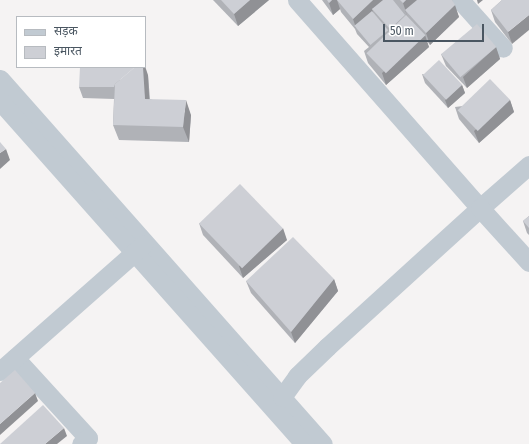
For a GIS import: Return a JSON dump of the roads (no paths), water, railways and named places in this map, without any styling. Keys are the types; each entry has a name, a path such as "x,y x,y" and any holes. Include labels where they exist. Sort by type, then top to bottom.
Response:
{"street":[{"path":"297,0 529,262"},
{"path":"460,0 503,48"},
{"path":"0,79 304,444"},
{"path":"0,101 282,397 323,444"},
{"path":"282,397 298,376 327,347 529,165"},
{"path":"0,371 140,248"},
{"path":"15,358 88,442"}]}
